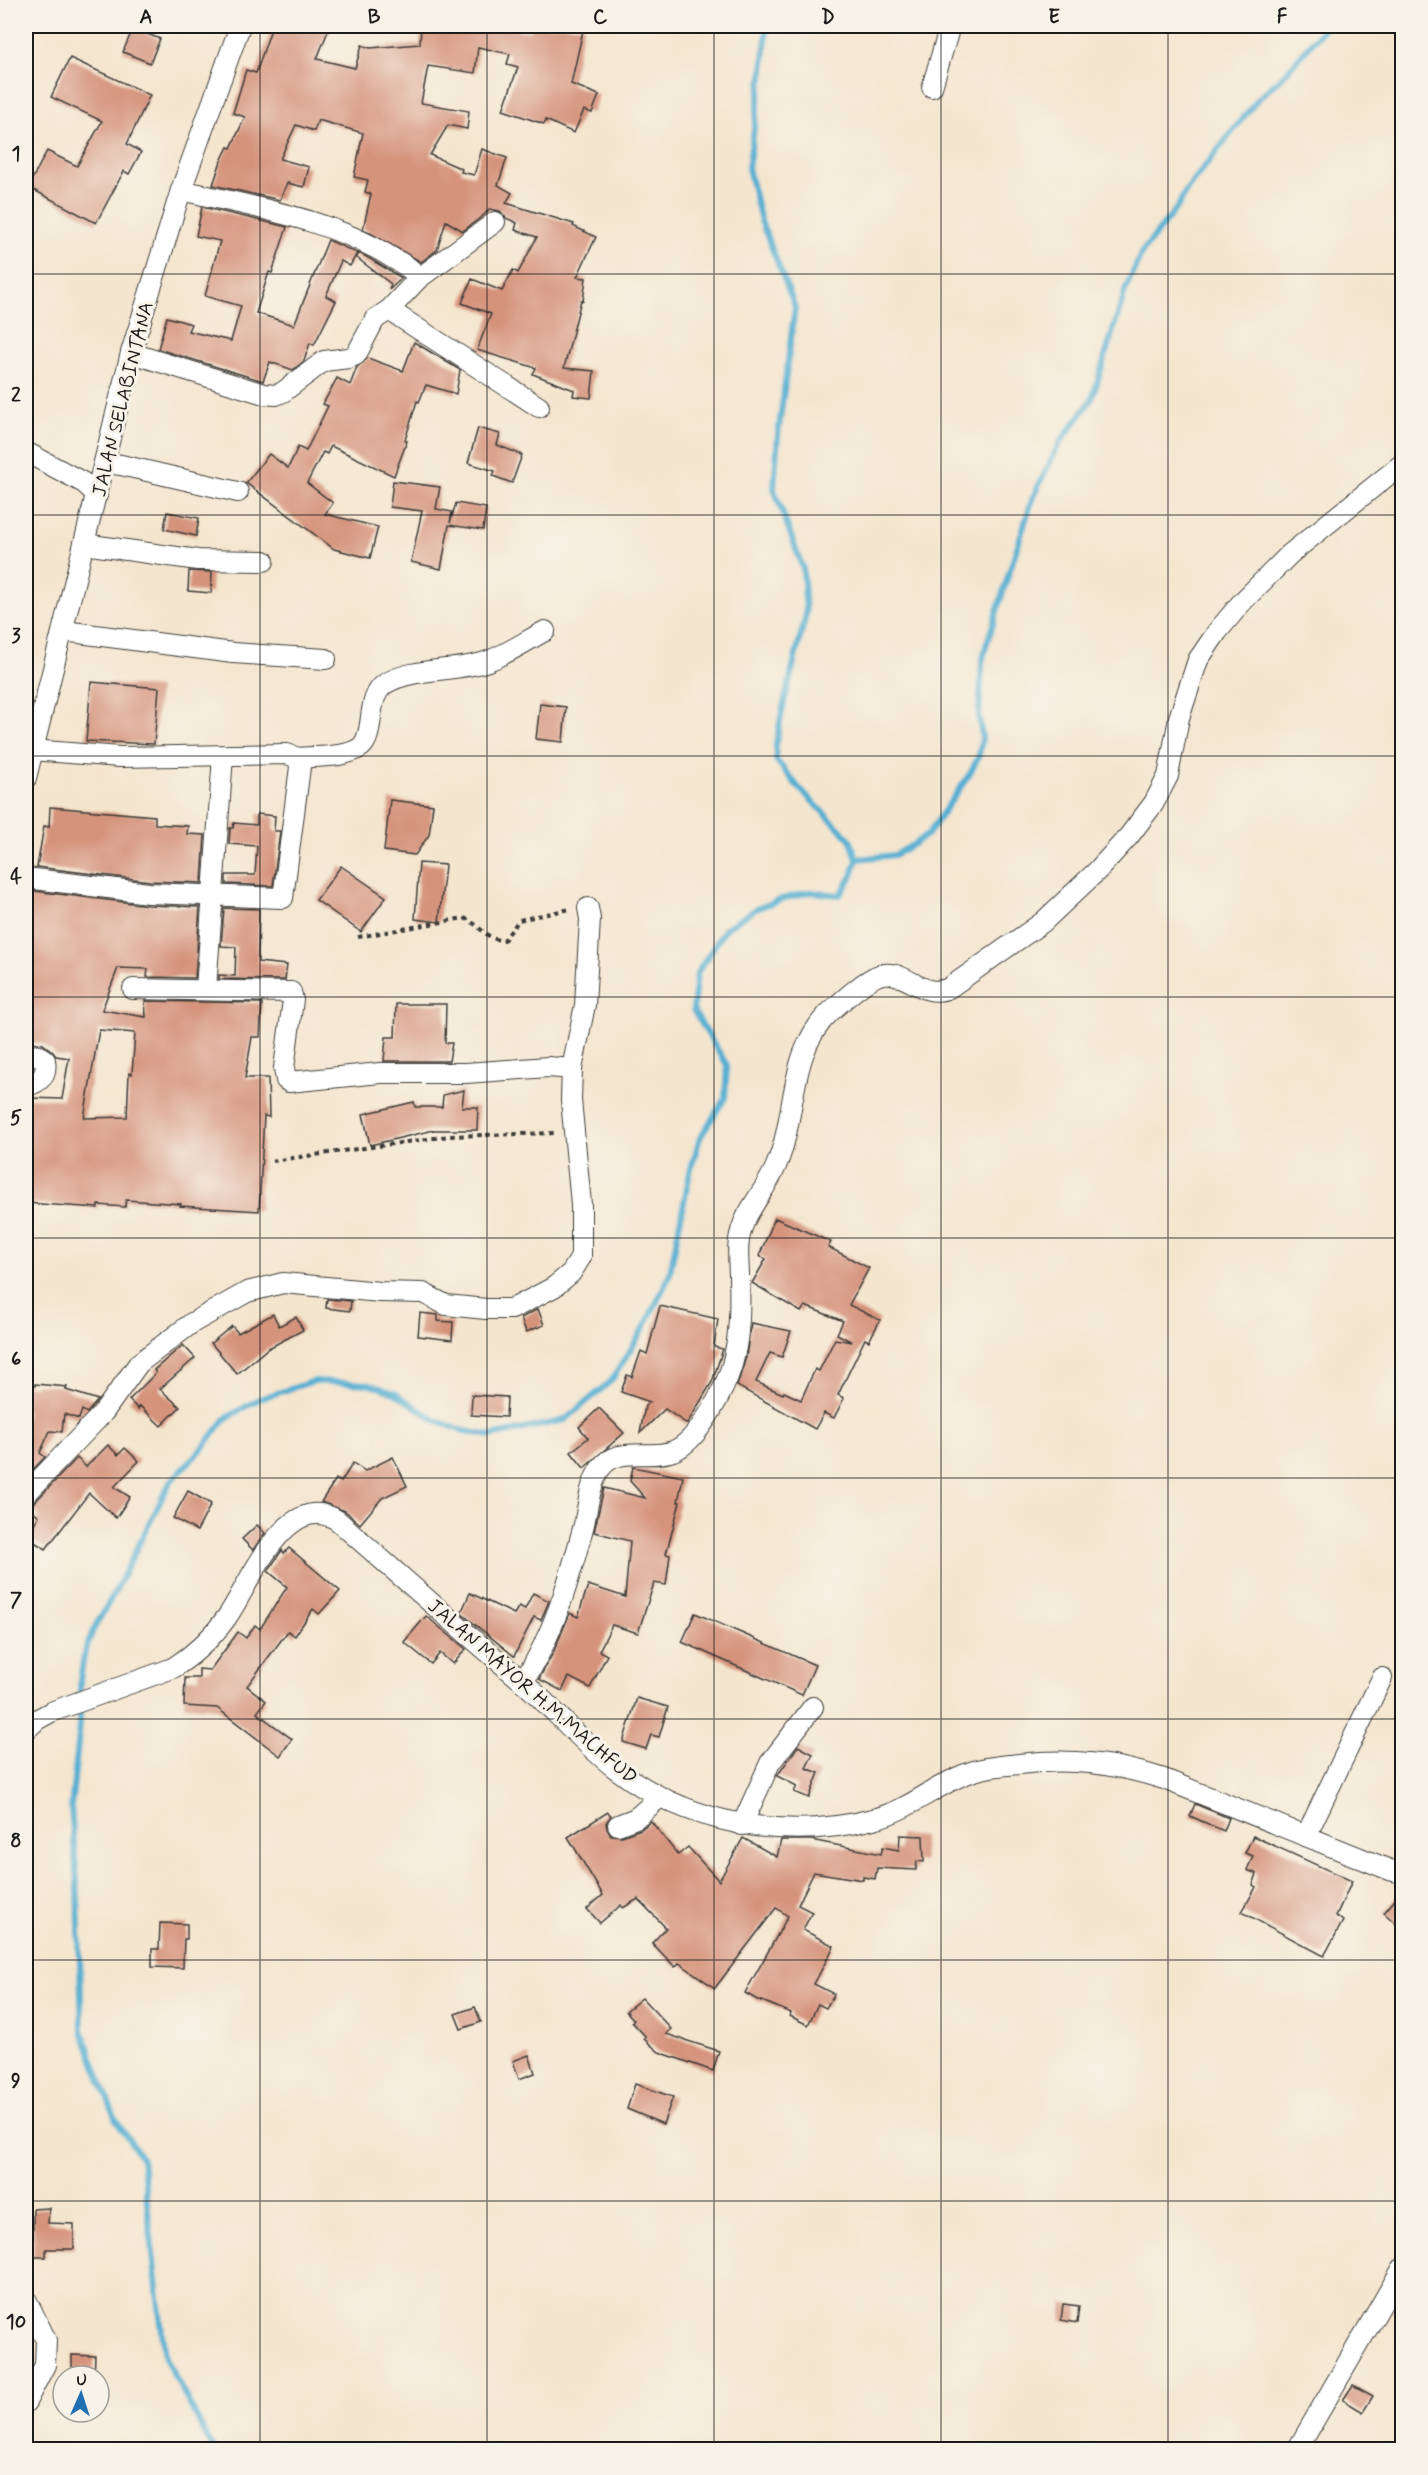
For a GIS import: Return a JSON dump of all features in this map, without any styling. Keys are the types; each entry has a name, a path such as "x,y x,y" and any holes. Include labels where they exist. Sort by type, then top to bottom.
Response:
{"street":[{"name":"JALAN SELABINTANA","path":"26,778 31,738 64,631 131,353 181,190 240,26"},
{"path":"932,87 951,26"},
{"path":"181,190 250,206 352,236 370,244 410,269 418,279"},
{"path":"131,353 264,394 276,395 324,361 356,355 372,322 389,310 418,279 495,222"},
{"path":"389,310 540,407"},
{"path":"26,452 84,483 97,495"},
{"path":"104,463 238,492"},
{"path":"523,1682 534,1665 553,1624 572,1569 593,1481 600,1468 620,1456 673,1452 684,1444 695,1435 732,1367 739,1323 738,1241 742,1225 776,1166 784,1143 801,1058 817,1026 830,1011 873,977 881,974 889,973 927,990 942,991 949,988 1043,922 1082,885 1129,836 1154,803 1168,776 1179,718 1198,660 1217,632 1242,602 1290,554 1402,464"},
{"path":"84,544 198,560 264,561"},
{"path":"64,631 233,653 326,659"},
{"path":"31,738 120,757 287,754 298,758 345,753 362,746 366,739 377,694 387,683 487,661 545,632"},
{"path":"206,989 223,756"},
{"path":"26,878 149,893 279,899 284,897 300,768 298,758"},
{"path":"26,1494 103,1413 139,1363 192,1323 247,1292 283,1283 380,1292 423,1293 446,1305 512,1309 554,1287 571,1273 581,1257 581,1204 571,1100 572,1069 585,1005 590,919 588,908"},
{"path":"133,989 291,992 284,1068 286,1080 289,1082 380,1073 466,1073 548,1067 572,1069"},
{"path":"26,1053 40,1056 45,1060 46,1066 41,1080 26,1086"},
{"name":"JALAN MAYOR H.M.MACHFUD","path":"26,1730 38,1719 51,1713 173,1668 189,1658 228,1616 262,1555 285,1529 299,1519 328,1515 337,1520 523,1682 616,1768 660,1797 724,1821 742,1825 805,1828 843,1825 873,1820 899,1811 960,1776 978,1769 1038,1762 1091,1761 1140,1771 1164,1779 1402,1873"},
{"path":"1306,1836 1382,1678"},
{"path":"742,1825 770,1763 813,1707"},
{"path":"618,1825 636,1818 660,1797"},
{"path":"1297,2450 1402,2269"},
{"path":"26,2298 46,2340 45,2365 26,2402"}],"path":[{"path":"358,937 464,918 500,941 504,940 519,920 579,906 588,908"},
{"path":"273,1161 449,1136 574,1132"}],"building":[{"path":"272,26 330,26 317,59 355,68 362,45 370,48 420,44 421,26 500,26 529,32 530,26 584,26 571,84 599,95 592,113 584,110 574,133 546,120 544,124 503,110 518,67 507,64 510,54 478,47 475,73 428,66 421,103 469,111 467,129 448,125 430,155 462,169 461,172 474,175 482,149 507,158 498,185 512,193 506,203 574,224 573,226 596,237 577,277 586,278 583,301 581,300 564,368 594,371 591,398 573,396 574,390 533,374 536,368 477,350 491,314 462,303 472,279 502,291 513,270 518,273 537,237 515,230 517,223 506,218 500,211 489,209 463,231 446,221 437,250 421,262 363,229 371,194 365,192 368,180 354,177 363,133 318,120 314,131 296,125 280,159 309,167 304,187 287,183 280,200 213,185 221,161 228,147 231,148 245,117 233,113 246,70 256,73"},
{"path":"133,28 160,39 150,63 123,52"},
{"path":"70,58 150,95 127,144 141,152 129,174 124,171 96,223 28,187 47,151 77,166 102,121 51,97"},
{"path":"202,207 287,227 256,313 294,325 328,240 357,253 350,266 341,261 326,296 336,301 314,345 310,343 304,361 293,370 270,362 263,381 158,349 167,317 191,324 188,331 231,341 241,306 205,296 220,241 196,236"},
{"path":"358,253 402,278 389,290 391,284 357,258"},
{"path":"414,342 460,370 456,394 426,385 419,402 417,401 405,440 407,441 394,476 331,446 327,454 323,452 307,483 333,503 325,514 378,527 370,558 334,549 246,483 269,454 288,468 298,447 306,451 328,406 323,404 337,378 350,385 357,367 368,358 403,371"},
{"path":"478,428 500,434 497,445 522,455 512,483 493,476 495,471 468,463"},
{"path":"393,481 440,487 436,509 452,512 450,523 456,503 486,508 483,530 449,525 441,569 411,562 422,511 390,507"},
{"path":"167,512 199,518 196,536 164,529"},
{"path":"189,571 212,572 211,593 188,591"},
{"path":"91,682 159,688 154,744 86,741"},
{"path":"540,704 566,707 563,742 536,739"},
{"path":"390,800 433,805 429,835 415,855 384,851"},
{"path":"50,807 155,816 155,824 188,826 187,834 205,835 202,883 150,881 37,867 44,826 49,827"},
{"path":"257,814 275,816 274,831 280,831 273,886 226,884 226,875 255,875 257,846 229,844 230,828 233,828 234,823 257,825"},
{"path":"419,863 445,865 439,922 415,919"},
{"path":"341,866 386,897 361,932 316,900"},
{"path":"26,890 148,905 200,907 195,978 147,977 148,969 118,968 102,1010 146,1017 145,1001 262,1003 260,1037 252,1037 245,1078 268,1078 269,1117 264,1116 259,1211 126,1200 125,1207 98,1205 98,1208 26,1203 26,1123 29,1098 62,1099 69,1058 56,1056 43,1044 26,1041","holes":["99,1030 135,1033 132,1074 129,1073 127,1117 84,1118"]},
{"path":"224,908 259,909 258,962 287,965 285,980 219,979 219,975 235,976 236,947 221,946"},
{"path":"396,1004 446,1004 445,1043 452,1043 449,1061 384,1061 386,1037 395,1037"},
{"path":"464,1090 462,1107 478,1107 477,1130 434,1130 370,1145 363,1114 414,1102 415,1107 442,1107 443,1095"},
{"path":"775,1218 831,1242 828,1247 869,1268 849,1305 880,1320 869,1341 865,1339 838,1395 844,1398 834,1418 824,1413 815,1429 737,1386 746,1357 751,1323 791,1331 782,1357 770,1353 756,1382 801,1400 815,1369 819,1371 835,1339 852,1342 837,1334 843,1321 805,1306 801,1312 752,1283 766,1259 759,1256"},
{"path":"327,1299 351,1301 350,1311 326,1308"},
{"path":"660,1306 718,1319 714,1347 723,1349 712,1382 687,1424 665,1409 640,1433 645,1406 650,1402 621,1392 627,1375 632,1377 641,1351 647,1354"},
{"path":"538,1309 544,1325 526,1332 521,1318"},
{"path":"420,1313 438,1315 438,1321 453,1322 452,1340 418,1336"},
{"path":"273,1314 279,1326 296,1317 303,1330 267,1349 237,1374 211,1343 232,1326 238,1333"},
{"path":"183,1345 195,1358 160,1389 180,1407 161,1426 140,1406 138,1409 129,1400 156,1373 154,1370"},
{"path":"35,1384 67,1387 66,1390 98,1400 87,1413 82,1410 79,1419 64,1414 62,1432 50,1431 40,1453 45,1457 26,1477 26,1385 35,1386"},
{"path":"472,1395 507,1397 506,1417 471,1415"},
{"path":"599,1408 624,1433 584,1468 571,1452 588,1438 579,1427"},
{"path":"108,1445 118,1455 125,1448 139,1461 114,1487 130,1497 116,1518 89,1493 46,1549 26,1537 39,1516 27,1506 35,1502 77,1458 86,1467"},
{"path":"393,1457 407,1486 382,1498 360,1524 345,1511 321,1502 336,1479 341,1482 353,1463 365,1471"},
{"path":"633,1467 683,1477 678,1502 680,1502 666,1554 670,1555 666,1585 654,1583 638,1633 612,1625 599,1651 607,1655 590,1688 569,1677 562,1691 539,1679 570,1613 578,1617 588,1585 625,1597 630,1541 594,1532 604,1488 645,1498 630,1481"},
{"path":"188,1491 211,1504 197,1531 173,1518"},
{"path":"257,1525 265,1533 253,1550 242,1539"},
{"path":"289,1548 340,1591 319,1614 313,1609 295,1636 288,1631 247,1686 266,1701 257,1713 292,1739 280,1756 217,1708 184,1706 185,1678 199,1678 199,1669 210,1670 238,1632 246,1638 255,1625 260,1629 287,1587 268,1571 282,1550 284,1553"},
{"path":"470,1593 514,1614 519,1606 525,1609 533,1593 549,1601 541,1620 534,1617 514,1656 461,1613"},
{"path":"695,1613 815,1665 802,1695 682,1642"},
{"path":"426,1616 466,1649 453,1664 440,1653 431,1664 404,1642"},
{"path":"637,1698 668,1707 659,1737 651,1735 646,1749 623,1742"},
{"path":"798,1746 813,1754 806,1768 819,1773 809,1798 794,1792 797,1786 777,1776"},
{"path":"1195,1804 1229,1818 1224,1831 1190,1816"},
{"path":"608,1812 611,1816 606,1823 611,1835 622,1836 641,1829 651,1821 678,1855 688,1847 719,1881 743,1838 777,1857 781,1840 811,1840 881,1854 883,1847 899,1850 900,1835 923,1836 924,1862 917,1861 916,1870 877,1868 875,1879 863,1877 863,1880 814,1872 798,1905 812,1912 803,1930 834,1946 814,1984 834,1994 826,2008 818,2004 808,2025 790,2016 791,2013 761,2002 745,1993 788,1916 776,1908 715,1988 679,1963 675,1967 652,1943 666,1928 638,1899 623,1908 621,1905 600,1923 587,1909 603,1895 568,1837"},
{"path":"1253,1836 1352,1881 1336,1916 1343,1921 1324,1956 1242,1912 1256,1887 1253,1885 1257,1874 1247,1870 1253,1856 1245,1853"},
{"path":"1402,1891 1402,1929 1384,1913"},
{"path":"160,1923 187,1924 183,1968 152,1967 152,1949 159,1949"},
{"path":"642,1998 671,2029 666,2034 719,2051 713,2071 659,2052 644,2039 646,2037 632,2022 634,2020 626,2011"},
{"path":"475,2007 481,2022 461,2029 455,2014"},
{"path":"529,2055 535,2073 519,2079 513,2061"},
{"path":"635,2084 673,2097 663,2124 627,2109"},
{"path":"49,2208 48,2223 74,2224 74,2249 46,2249 46,2257 33,2257 33,2209"},
{"path":"1063,2304 1079,2306 1077,2323 1061,2320"},
{"path":"72,2355 95,2356 95,2364 72,2364"},
{"path":"1353,2385 1373,2396 1363,2412 1343,2400"}],"waterway":[{"path":"214,2450 165,2358 142,2159 116,2120 82,2031 78,1894 71,1807 80,1725 80,1680 84,1655 93,1630 116,1590 170,1482 202,1449 226,1418 259,1399 314,1381 369,1384 395,1393 435,1420 460,1430 491,1436 565,1420 611,1381 644,1328 669,1277 690,1172 700,1138 725,1098 727,1065 693,1010 697,973 726,928 756,909 809,892 840,895 852,876 857,859 850,839 799,788 776,760 776,743 783,707 806,614 803,569 774,489 778,435 795,307 761,221 748,168 763,71 767,26"},
{"path":"857,859 895,855 929,833 971,772 979,755 982,738 979,717 982,663 1033,497 1059,444 1092,399 1126,288 1142,252 1178,206 1187,189 1258,99 1285,74 1326,26"}]}
